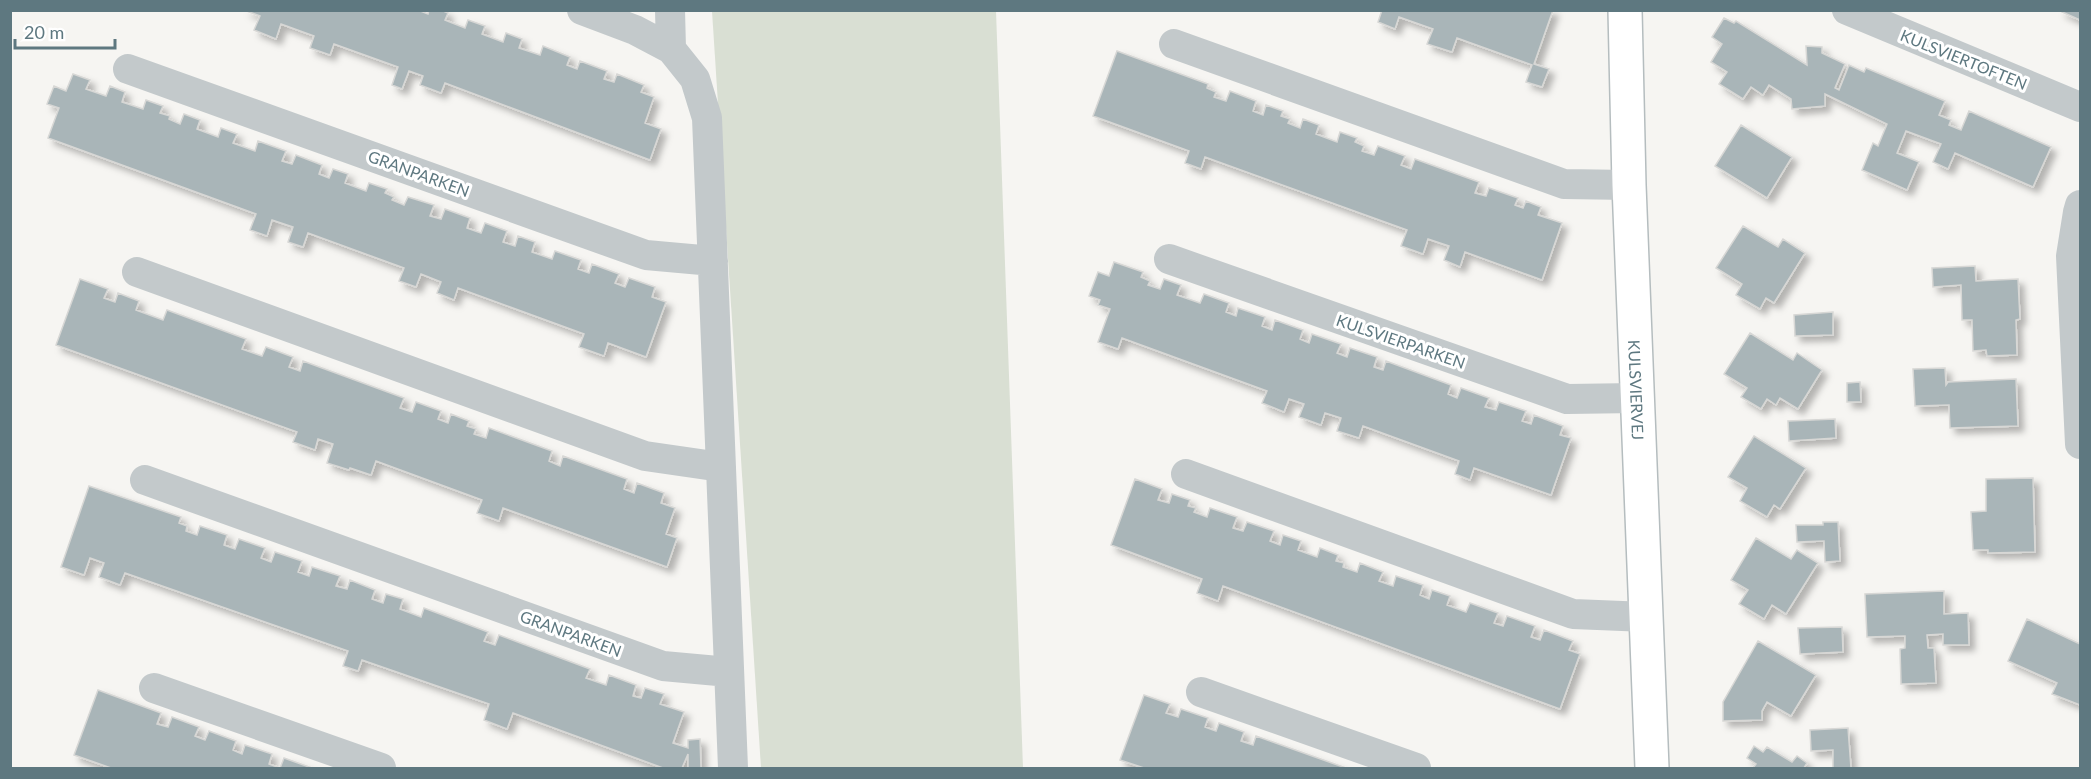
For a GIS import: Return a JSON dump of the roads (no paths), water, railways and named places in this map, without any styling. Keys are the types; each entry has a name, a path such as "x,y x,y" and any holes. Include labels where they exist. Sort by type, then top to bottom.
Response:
{"street":[{"path":"582,10 635,30 671,49 695,79 707,118 733,768"},
{"path":"670,10 671,49"},
{"name":"KULSVIERVEJ","path":"1625,10 1629,185 1652,768"},
{"name":"KULSVIERTOFTEN","path":"1847,10 2080,107"},
{"path":"1174,44 1564,184 1629,185"},
{"name":"GRANPARKEN","path":"128,69 646,255 713,261"},
{"path":"2080,205 2071,256 2080,444"},
{"name":"KULSVIERPARKEN","path":"1169,259 1567,399 1637,398"},
{"path":"137,272 645,456 721,467"},
{"path":"1186,474 1573,614 1647,617"},
{"name":"GRANPARKEN","path":"146,480 663,666 729,672"},
{"path":"154,688 381,768"},
{"path":"1201,692 1416,768"}]}
